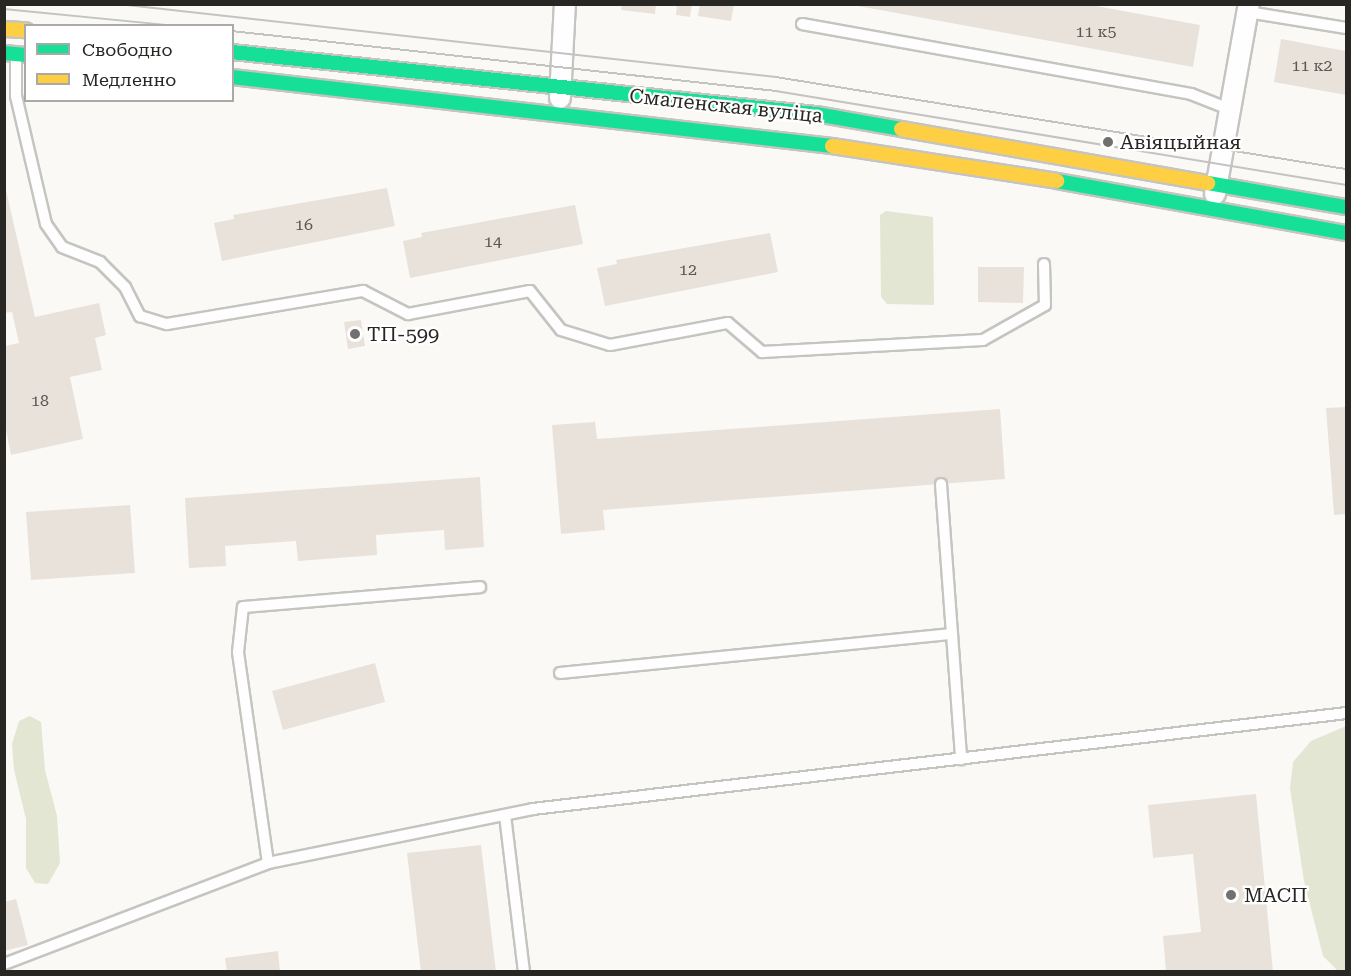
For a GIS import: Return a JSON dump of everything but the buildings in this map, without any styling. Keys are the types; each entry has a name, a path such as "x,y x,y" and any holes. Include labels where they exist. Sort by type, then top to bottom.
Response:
{"main road":[{"name":"Смаленская вуліца","path":"234,52 816,114 1347,207"},
{"name":"Смаленская вуліца","path":"234,77 811,143 1347,233"}],"street":[{"path":"559,114 565,4"},
{"path":"1212,209 1249,8"},
{"path":"15,54 16,30"}],"lane":[{"path":"1249,8 1347,28"},
{"path":"802,24 1191,94 1229,109"},
{"path":"15,54 16,96 46,224 62,247 100,262 125,287 140,316 167,324 363,291 408,314 530,291 561,330 610,345 728,323 762,352 983,340 1045,305 1044,264"},
{"path":"941,484 961,759"},
{"path":"268,863 238,652 243,607 480,587"},
{"path":"560,674 952,634"},
{"path":"4,964 268,863 505,815 1347,713"},
{"path":"505,815 524,972"}],"green space":[{"path":"886,211 933,217 934,305 887,304 881,297 880,215"},
{"path":"30,716 41,722 45,770 57,816 60,863 48,884 35,883 26,868 26,819 14,770 12,744 19,721"},
{"path":"1346,726 1346,971 1339,972 1323,956 1304,881 1290,788 1293,762 1311,741"}],"tram line":[{"path":"118,4 776,77 1346,169"},
{"path":"4,9 158,24"},
{"path":"234,31 776,91 1346,185"}],"traffic: fast":[{"path":"234,52 816,114 901,129"},
{"path":"4,53 24,55"},
{"path":"234,77 832,146"},
{"path":"1057,181 1346,233"},
{"path":"1208,183 1346,207"}],"traffic: slow":[{"path":"4,29 24,30"},
{"path":"901,129 1208,183"},
{"path":"832,146 1057,181"}],"place":[{"name":"Авіяцыйная","path":"1108,142"},
{"name":"ТП-599","path":"355,334"},
{"name":"МАСП","path":"1231,895"}]}
